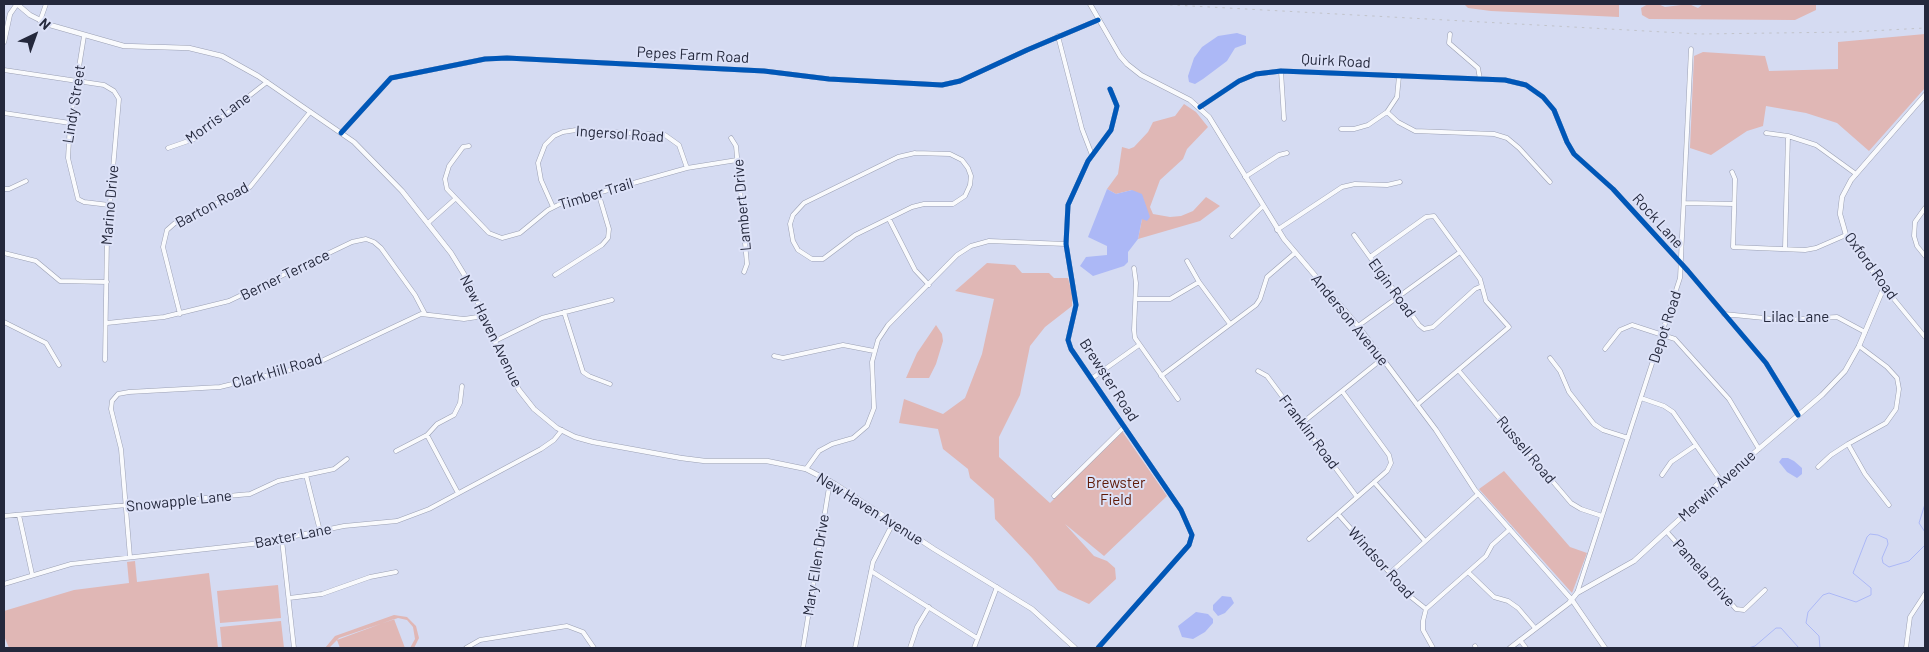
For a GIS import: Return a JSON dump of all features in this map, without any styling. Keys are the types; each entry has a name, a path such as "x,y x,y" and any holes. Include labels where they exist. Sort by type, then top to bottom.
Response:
{"main road":[{"name":"New Haven Avenue","path":"17,4 40,21 84,36 135,48 179,47 206,51 232,60 341,132 376,161 428,223 458,264 512,379 523,396 540,414 562,430 593,442 682,458 705,461 767,460 806,469 830,481 893,523 1040,614 1075,648"},
{"path":"4,42 10,14 17,4"},
{"name":"Anderson Avenue","path":"1091,5 1098,20 1127,64 1141,75 1185,97 1200,107 1218,129 1277,230 1358,326 1417,406 1478,494 1572,600 1605,648"},
{"name":"Oxford Road","path":"1884,287 1846,235 1841,220 1841,202 1847,186 1856,174 1925,95"},
{"name":"Merwin Avenue","path":"1510,648 1572,600 1577,594 1634,561 1721,481 1840,378 1849,366 1859,346 1884,287"}],"street":[{"path":"40,21 46,4"},
{"name":"Pepes Farm Road","path":"341,132 391,78 485,59 508,58 764,71 830,79 942,85 960,82 1058,36 1098,20"},
{"path":"1450,34 1449,43 1478,68 1480,78"},
{"name":"Lindy Street","path":"84,36 67,153 77,198 81,202 109,205"},
{"path":"1058,36 1082,129 1092,154"},
{"name":"Depot Road","path":"1577,594 1680,278 1690,49"},
{"name":"Marino Drive","path":"4,70 108,86 119,99 109,205 105,360"},
{"path":"1281,71 1284,119"},
{"name":"Quirk Road","path":"1200,107 1248,77 1281,71 1480,78"},
{"path":"1341,128 1354,129 1368,126 1387,112 1397,97 1399,76"},
{"name":"Rock Lane","path":"1480,78 1521,83 1543,97 1554,110 1572,152 1613,189 1724,314 1766,363 1798,415"},
{"name":"Morris Lane","path":"168,148 186,143 194,138 267,82"},
{"name":"Brewster Road","path":"1098,648 1189,545 1192,538 1190,527 1182,510 1071,349 1068,340 1076,305 1066,244 1070,199 1092,154 1111,130 1114,122 1117,106 1110,89"},
{"name":"Barton Road","path":"180,314 163,248 167,230 175,223 250,187 310,112"},
{"path":"1387,112 1398,122 1415,131 1494,134 1506,138 1519,148 1550,182"},
{"path":"4,114 70,123"},
{"name":"Ingersol Road","path":"553,207 540,180 538,163 545,145 554,136 563,132 576,130 664,135 679,145 687,168"},
{"path":"1766,133 1806,140 1824,150 1856,174"},
{"path":"1784,248 1788,136"},
{"name":"Lambert Drive","path":"731,138 736,146 747,264 744,272"},
{"name":"Timber Trail","path":"469,146 463,147 451,162 445,175 447,189 489,233 502,238 520,233 553,207 598,192 687,168 737,160"},
{"path":"915,153 950,154 959,158 966,165 970,174 970,185 960,200 950,204 917,205 889,219 856,235 823,259 816,260 805,256 792,241 790,224 793,216 804,203 898,157 915,153"},
{"path":"1245,177 1279,155 1287,153"},
{"path":"1732,172 1735,179 1733,247 1806,250 1816,248 1846,235"},
{"path":"4,189 9,189 26,181"},
{"path":"1277,230 1342,187 1355,184 1387,186 1400,182"},
{"path":"554,275 602,245 608,238 609,229 598,192"},
{"path":"428,223 455,199"},
{"path":"1684,203 1734,204"},
{"path":"1232,236 1263,206"},
{"path":"1925,208 1915,222 1914,236 1917,246 1925,256"},
{"path":"1370,257 1426,217 1432,215 1460,252 1482,286 1484,298 1509,327 1417,406"},
{"path":"889,219 917,273 929,285"},
{"name":"Elgin Road","path":"1354,235 1420,326 1426,329 1433,326 1475,289 1482,286"},
{"name":"Berner Terrace","path":"107,324 180,314 229,301 352,242 366,240 374,242 381,248 405,280 425,314"},
{"path":"806,469 819,451 853,438 868,425 874,408 874,351 884,330 960,253 980,242 1066,244"},
{"path":"4,252 36,261 62,282 107,282"},
{"path":"1358,326 1460,252"},
{"path":"1161,376 1256,305 1260,299 1267,277 1295,253"},
{"path":"1188,261 1199,282 1230,324"},
{"path":"1134,268 1136,299 1134,330 1139,346 1178,399"},
{"path":"1136,299 1162,301 1170,299 1199,282"},
{"name":"Oxford Road","path":"1884,287 1925,337"},
{"path":"495,340 542,318 612,300"},
{"path":"564,312 584,372 589,376 610,384"},
{"name":"Clark Hill Road","path":"124,506 120,438 111,410 112,401 121,393 220,387 315,364 410,318 425,314 464,319 484,316"},
{"name":"Lilac Lane","path":"1724,314 1784,320 1837,317 1865,332"},
{"path":"4,322 46,343 59,365"},
{"path":"1605,349 1620,330 1628,326 1636,325 1663,333 1683,346 1723,392 1759,449"},
{"path":"774,356 783,358 843,345 874,351"},
{"path":"1091,378 1139,346"},
{"path":"1818,467 1831,455 1848,444 1886,423 1894,412 1898,400 1899,383 1894,374 1859,346"},
{"path":"1550,358 1560,371 1569,392 1594,424 1603,430 1628,438"},
{"path":"1302,423 1382,359"},
{"name":"Franklin Road","path":"1258,371 1267,376 1357,497"},
{"name":"Russell Road","path":"1459,371 1571,502 1581,509 1602,516"},
{"path":"396,450 427,435 437,424 455,414 460,403 462,386"},
{"path":"1309,539 1388,469 1390,457 1342,392"},
{"path":"1641,398 1670,410 1721,481"},
{"path":"1054,496 1124,427"},
{"name":"Baxter Lane","path":"4,584 32,574 71,564 282,540 344,526 397,521 422,513 541,449 554,440 562,430"},
{"path":"427,435 458,493"},
{"path":"1848,444 1865,474 1889,505"},
{"path":"1662,475 1671,462 1696,445"},
{"name":"Snowapple Lane","path":"4,516 250,494 278,481 334,468 347,459"},
{"path":"306,474 320,531"},
{"name":"Mary Ellen Drive","path":"803,648 830,481"},
{"path":"1374,482 1425,541"},
{"path":"1390,573 1478,494"},
{"path":"124,506 130,558"},
{"name":"Windsor Road","path":"1338,514 1416,602 1426,609"},
{"path":"19,515 32,574"},
{"path":"855,648 876,554 893,523"},
{"path":"1433,648 1423,630 1426,609 1486,556 1492,545 1510,529"},
{"name":"Pamela Drive","path":"1666,532 1736,609 1744,610 1765,590"},
{"path":"282,540 294,648"},
{"path":"871,571 977,638"},
{"path":"288,598 322,594 370,577 396,572"},
{"path":"1468,572 1494,597 1508,601 1518,608 1535,628"},
{"path":"974,648 997,587"},
{"path":"1906,648 1910,617 1925,594"},
{"path":"910,648 916,627 929,607"},
{"path":"466,648 480,640 567,626 583,632 594,648"},
{"path":"1520,640 1526,648"}],"green space":[{"path":"1464,4 1619,4 1619,17 1491,11 1468,8"},
{"path":"1648,4 1658,4 1665,7 1689,4 1698,8 1703,4 1816,4 1816,10 1795,20 1649,19 1642,15 1641,8"},
{"path":"1925,34 1925,88 1869,151 1837,123 1806,113 1766,106 1763,126 1747,131 1711,155 1690,148 1694,56 1703,52 1765,56 1769,71 1838,69 1838,42"},
{"path":"1184,104 1196,112 1208,127 1187,149 1183,159 1160,180 1150,207 1153,214 1170,217 1181,216 1193,211 1206,197 1220,206 1200,221 1138,239 1142,219 1132,190 1116,194 1107,189 1118,174 1122,147 1129,149 1134,147 1148,132 1153,122 1175,116"},
{"name":"Brewster Field","path":"987,263 1015,265 1022,273 1049,273 1054,278 1068,278 1072,293 1072,306 1045,327 1030,346 1020,395 999,437 999,457 1050,503 1122,431 1167,496 1104,556 1065,524 1094,556 1107,561 1115,568 1116,579 1089,604 1058,590 1032,558 995,519 994,499 970,478 968,469 943,449 938,429 899,423 904,399 943,414 965,398 982,354 994,299 955,291"},
{"path":"936,325 942,334 943,341 936,364 929,378 906,378 917,353"},
{"path":"1504,471 1570,547 1587,553 1572,593 1479,489"},
{"path":"135,561 137,582 209,573 218,648 9,648 4,636 4,611 74,590 129,583 127,562"},
{"path":"278,585 281,618 220,623 217,591"},
{"path":"394,615 407,617 416,626 419,638 414,648 410,648 415,639 413,627 407,620 398,618 339,638 329,648 325,648 335,636"},
{"path":"394,619 405,648 340,648 337,640"},
{"path":"281,621 284,648 222,648 220,627"}],"water":[{"path":"1237,33 1246,36 1246,44 1235,48 1227,61 1203,79 1195,84 1189,82 1188,76 1194,58 1202,47 1218,36"},
{"path":"1107,189 1116,194 1132,190 1142,194 1150,217 1147,221 1142,219 1138,239 1128,252 1128,262 1124,266 1093,276 1080,266 1086,257 1107,255 1107,246 1088,237"},
{"path":"1782,458 1794,461 1802,468 1802,474 1797,478 1787,472 1779,462"},
{"path":"1222,596 1231,597 1234,603 1225,613 1218,616 1213,610 1213,605"},
{"path":"1196,612 1208,614 1213,619 1213,623 1205,632 1193,639 1182,637 1178,626"}],"waterway":[{"path":"1925,504 1919,523 1925,532"},
{"path":"1820,648 1819,636 1806,623 1808,612 1823,595 1829,593 1856,602 1871,595 1871,588 1853,573 1867,537 1870,534 1887,539 1888,544 1882,558 1883,563 1889,567 1909,561 1925,545"},
{"path":"1748,648 1755,646 1776,628 1781,628 1799,648"}],"railway":[{"path":"1155,4 1700,34 1850,32 1925,28"}],"cycle path":[{"path":"341,133 391,78 485,59 507,58 764,71 829,79 942,85 960,81 1098,20"},
{"path":"1200,107 1239,81 1256,74 1281,71 1505,80 1526,85 1543,97 1554,110 1574,154 1613,189 1688,271 1766,363 1798,415"},
{"path":"1098,648 1189,545 1192,535 1181,510 1071,349 1068,340 1076,305 1066,244 1068,205 1088,161 1111,130 1117,106 1110,89"}]}
